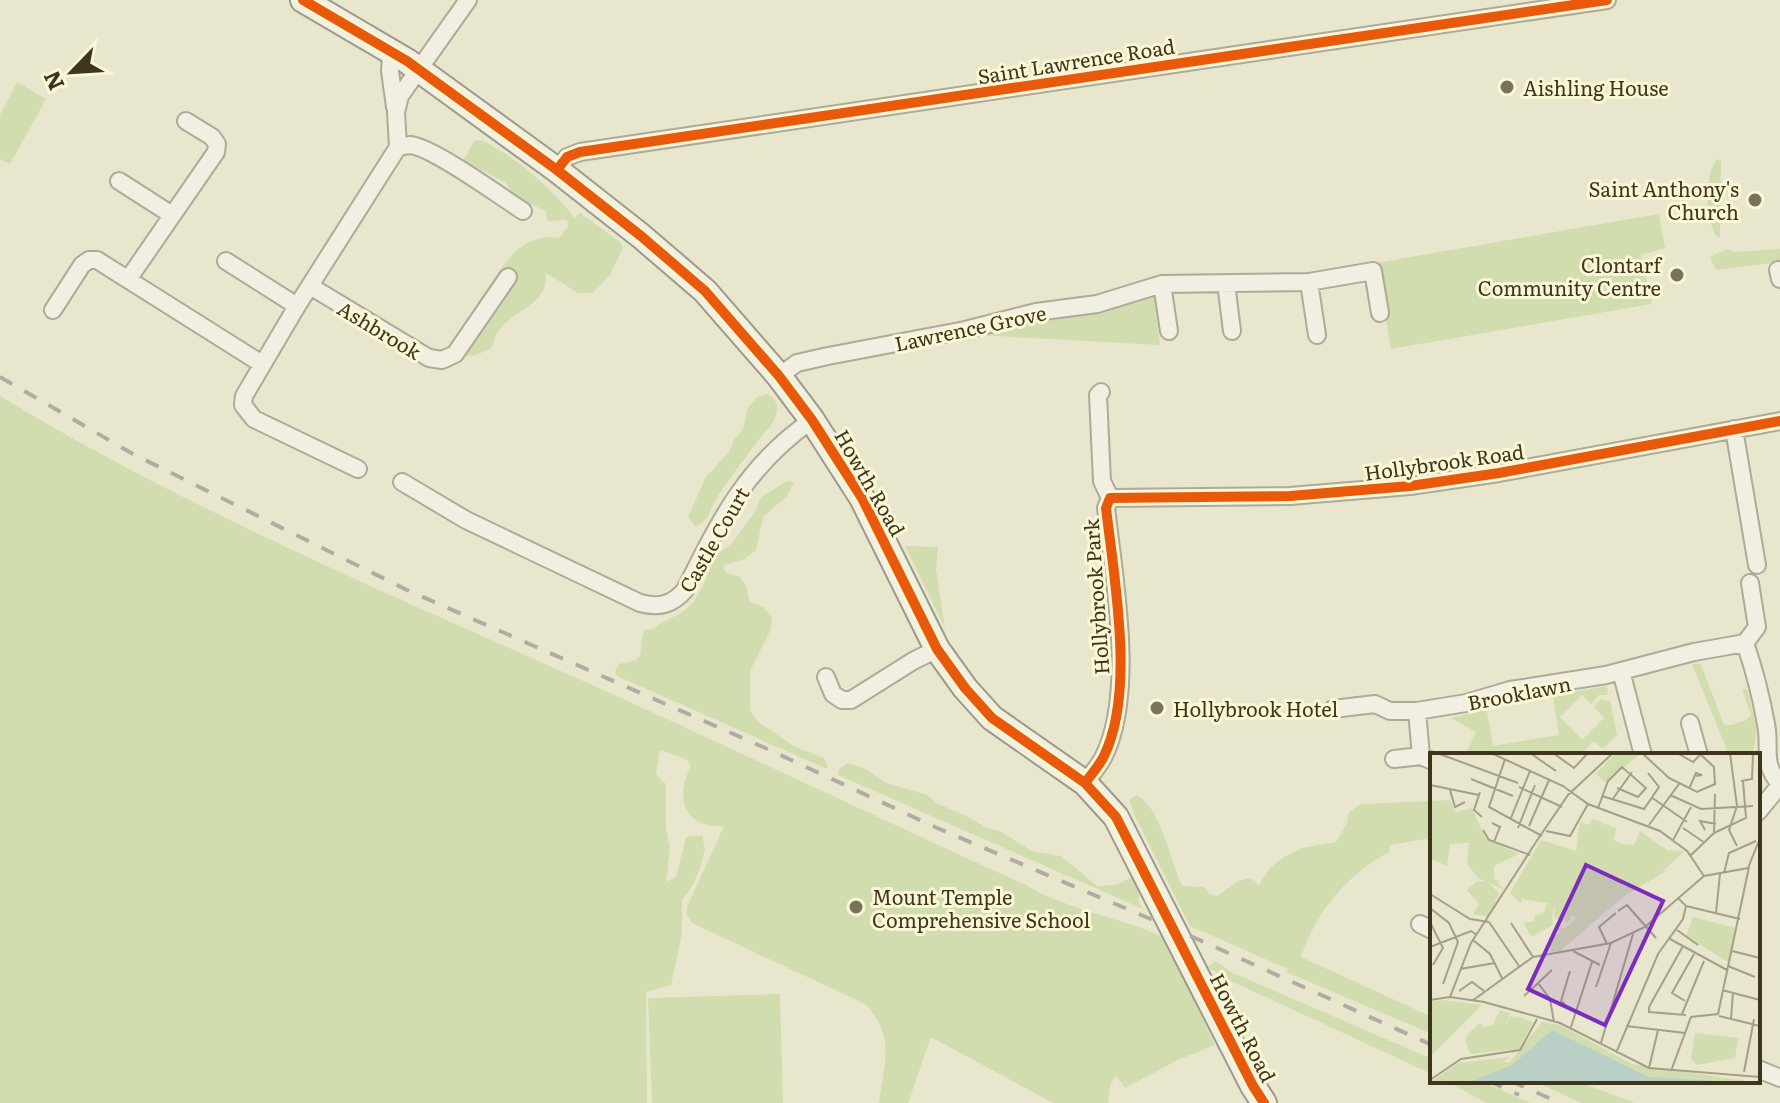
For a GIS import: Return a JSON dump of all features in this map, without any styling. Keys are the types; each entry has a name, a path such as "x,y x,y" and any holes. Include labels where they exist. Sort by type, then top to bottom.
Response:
{"main road":[{"name":"Howth Road","path":"303,0 419,70 557,170 705,291 779,376 853,482 937,649 971,696 992,718 1085,783 1116,817 1264,1103"}],"street":[{"path":"396,112 400,96 468,0"},
{"name":"Saint Lawrence Road","path":"557,170 567,157 580,152 1607,0"},
{"path":"358,469 254,419 243,405 244,396 262,364 398,147 391,52"},
{"path":"129,278 216,152 217,144 212,137 186,121"},
{"path":"398,147 410,145 421,148 468,174 523,211"},
{"path":"119,181 172,215"},
{"path":"53,310 82,265 89,260 97,260 262,364"},
{"path":"226,261 297,306"},
{"path":"1780,270 1780,279"},
{"name":"Lawrence Grove","path":"779,376 797,363 965,330 1036,312 1097,304 1162,284 1309,282 1373,271 1380,313"},
{"name":"Ashbrook","path":"310,286 429,358 442,360 455,354 508,277"},
{"path":"1309,282 1317,335"},
{"path":"1226,283 1232,331"},
{"path":"1162,284 1169,331"},
{"name":"Hollybrook Park","path":"1085,783 1110,741 1121,674 1121,645 1106,508 1110,498 1102,481 1098,395 1101,392"},
{"name":"Castle Court","path":"402,482 466,520 640,603 655,607 677,599 685,590 730,505 754,472 786,440 812,420"},
{"name":"Hollybrook Road","path":"1110,498 1290,496 1410,486 1499,473 1780,421"},
{"path":"1734,429 1757,565"},
{"path":"1750,583 1757,627 1745,643 1757,680 1767,729 1767,762 1780,785 1760,810"},
{"name":"Brooklawn","path":"1333,709 1375,704 1390,711 1417,711 1745,643"},
{"path":"826,677 833,694 842,700 851,700 937,649"},
{"path":"1621,671 1642,753"},
{"path":"1394,759 1426,758 1417,711"},
{"path":"1690,723 1698,753"},
{"path":"1760,1070 1780,1078"}],"green space":[{"path":"17,82 46,99 10,164 0,159 0,115"},
{"path":"481,140 508,155 532,174 575,218 580,213 620,242 623,248 610,275 593,293 578,293 546,273 542,293 499,330 492,348 461,357 480,327 478,302 511,256 531,241 559,238 568,227 567,220 547,221 546,211 516,197 505,182 463,161 474,141"},
{"path":"1717,159 1721,161 1720,237 1712,228 1708,197 1710,176"},
{"path":"1659,214 1665,248 1641,255 1652,304 1391,349 1376,263"},
{"path":"1727,249 1734,252 1780,249 1780,262 1716,270 1710,257"},
{"path":"1154,295 1160,345 977,335 1034,320"},
{"path":"768,394 777,406 774,420 723,488 705,520 695,526 688,517 706,477 729,452 743,429 748,408 757,397"},
{"path":"0,396 134,472 272,541 672,721 1043,894 1164,937 1215,1045 1180,1059 1125,1088 1116,1076 1110,1085 1108,1103 1053,1103 931,1037 908,1103 879,1103 886,1050 881,1027 865,1004 692,923 687,915 687,907 724,826 711,826 692,817 684,800 686,778 691,766 686,759 660,750 656,774 666,784 666,829 670,849 666,882 676,877 686,837 702,835 705,849 693,885 682,900 682,933 671,985 646,992 647,1103 0,1103"},
{"path":"787,481 794,482 786,497 763,517 756,550 745,559 723,568 727,573 740,577 750,602 763,607 772,617 771,629 750,671 750,710 757,721 795,747 824,758 827,769 617,676 615,671 619,664 639,657 645,630 654,629 693,603 714,557 733,542 756,510 760,498"},
{"path":"905,546 938,547 936,570 945,628"},
{"path":"1692,664 1702,667 1724,725 1746,720 1751,715 1742,689 1747,689 1757,728 1753,753 1728,753"},
{"path":"1607,686 1608,695 1599,695 1591,704 1582,695 1560,717 1582,740 1604,718 1594,707 1601,699 1610,701 1617,735 1603,749 1594,741 1582,753 1466,753 1476,732 1451,718 1480,711 1486,706 1493,746 1559,735 1553,695"},
{"path":"848,763 868,770 886,783 927,795 936,803 989,829 998,830 1032,851 1061,856 1097,886 1116,885 1134,876 1140,888 1138,901 1143,909 838,775 839,769"},
{"path":"1136,795 1152,810 1182,886 1204,887 1217,896 1238,881 1250,878 1259,885 1269,869 1302,848 1336,842 1346,825 1349,812 1361,804 1430,801 1430,838 1390,845 1389,852 1346,883 1315,924 1301,957 1430,1016 1430,1033 1286,972 1288,969 1190,926 1129,800"},
{"path":"1215,961 1233,973 1430,1058 1430,1073 1233,982 1208,967"},
{"path":"780,994 783,1103 652,1103 648,998"},
{"path":"1450,1083 1485,1083 1530,1103 1487,1103"},
{"path":"1538,1083 1582,1083 1635,1103 1581,1103"}],"railway":[{"path":"0,377 133,454 407,590 763,747 935,827 1195,938 1430,1044"},
{"path":"1493,1083 1519,1095"},
{"path":"1515,1083 1560,1103"}],"cycle path":[{"path":"303,0 407,61 557,170 705,291 779,376 812,420 862,498 937,649 965,688 992,718 1085,783 1116,817 1264,1103"},
{"path":"557,170 567,157 580,152 1607,0"},
{"path":"1085,783 1103,758 1113,732 1119,702 1120,635 1106,508 1110,498 1290,496 1410,486 1499,473 1780,421"}],"place":[{"name":"Aishling House","path":"1507,87"},
{"name":"Saint Anthony's Church","path":"1755,200"},
{"name":"Clontarf Community Centre","path":"1677,275"},
{"name":"Hollybrook Hotel","path":"1157,708"},
{"name":"Mount Temple Comprehensive School","path":"856,907"}]}
